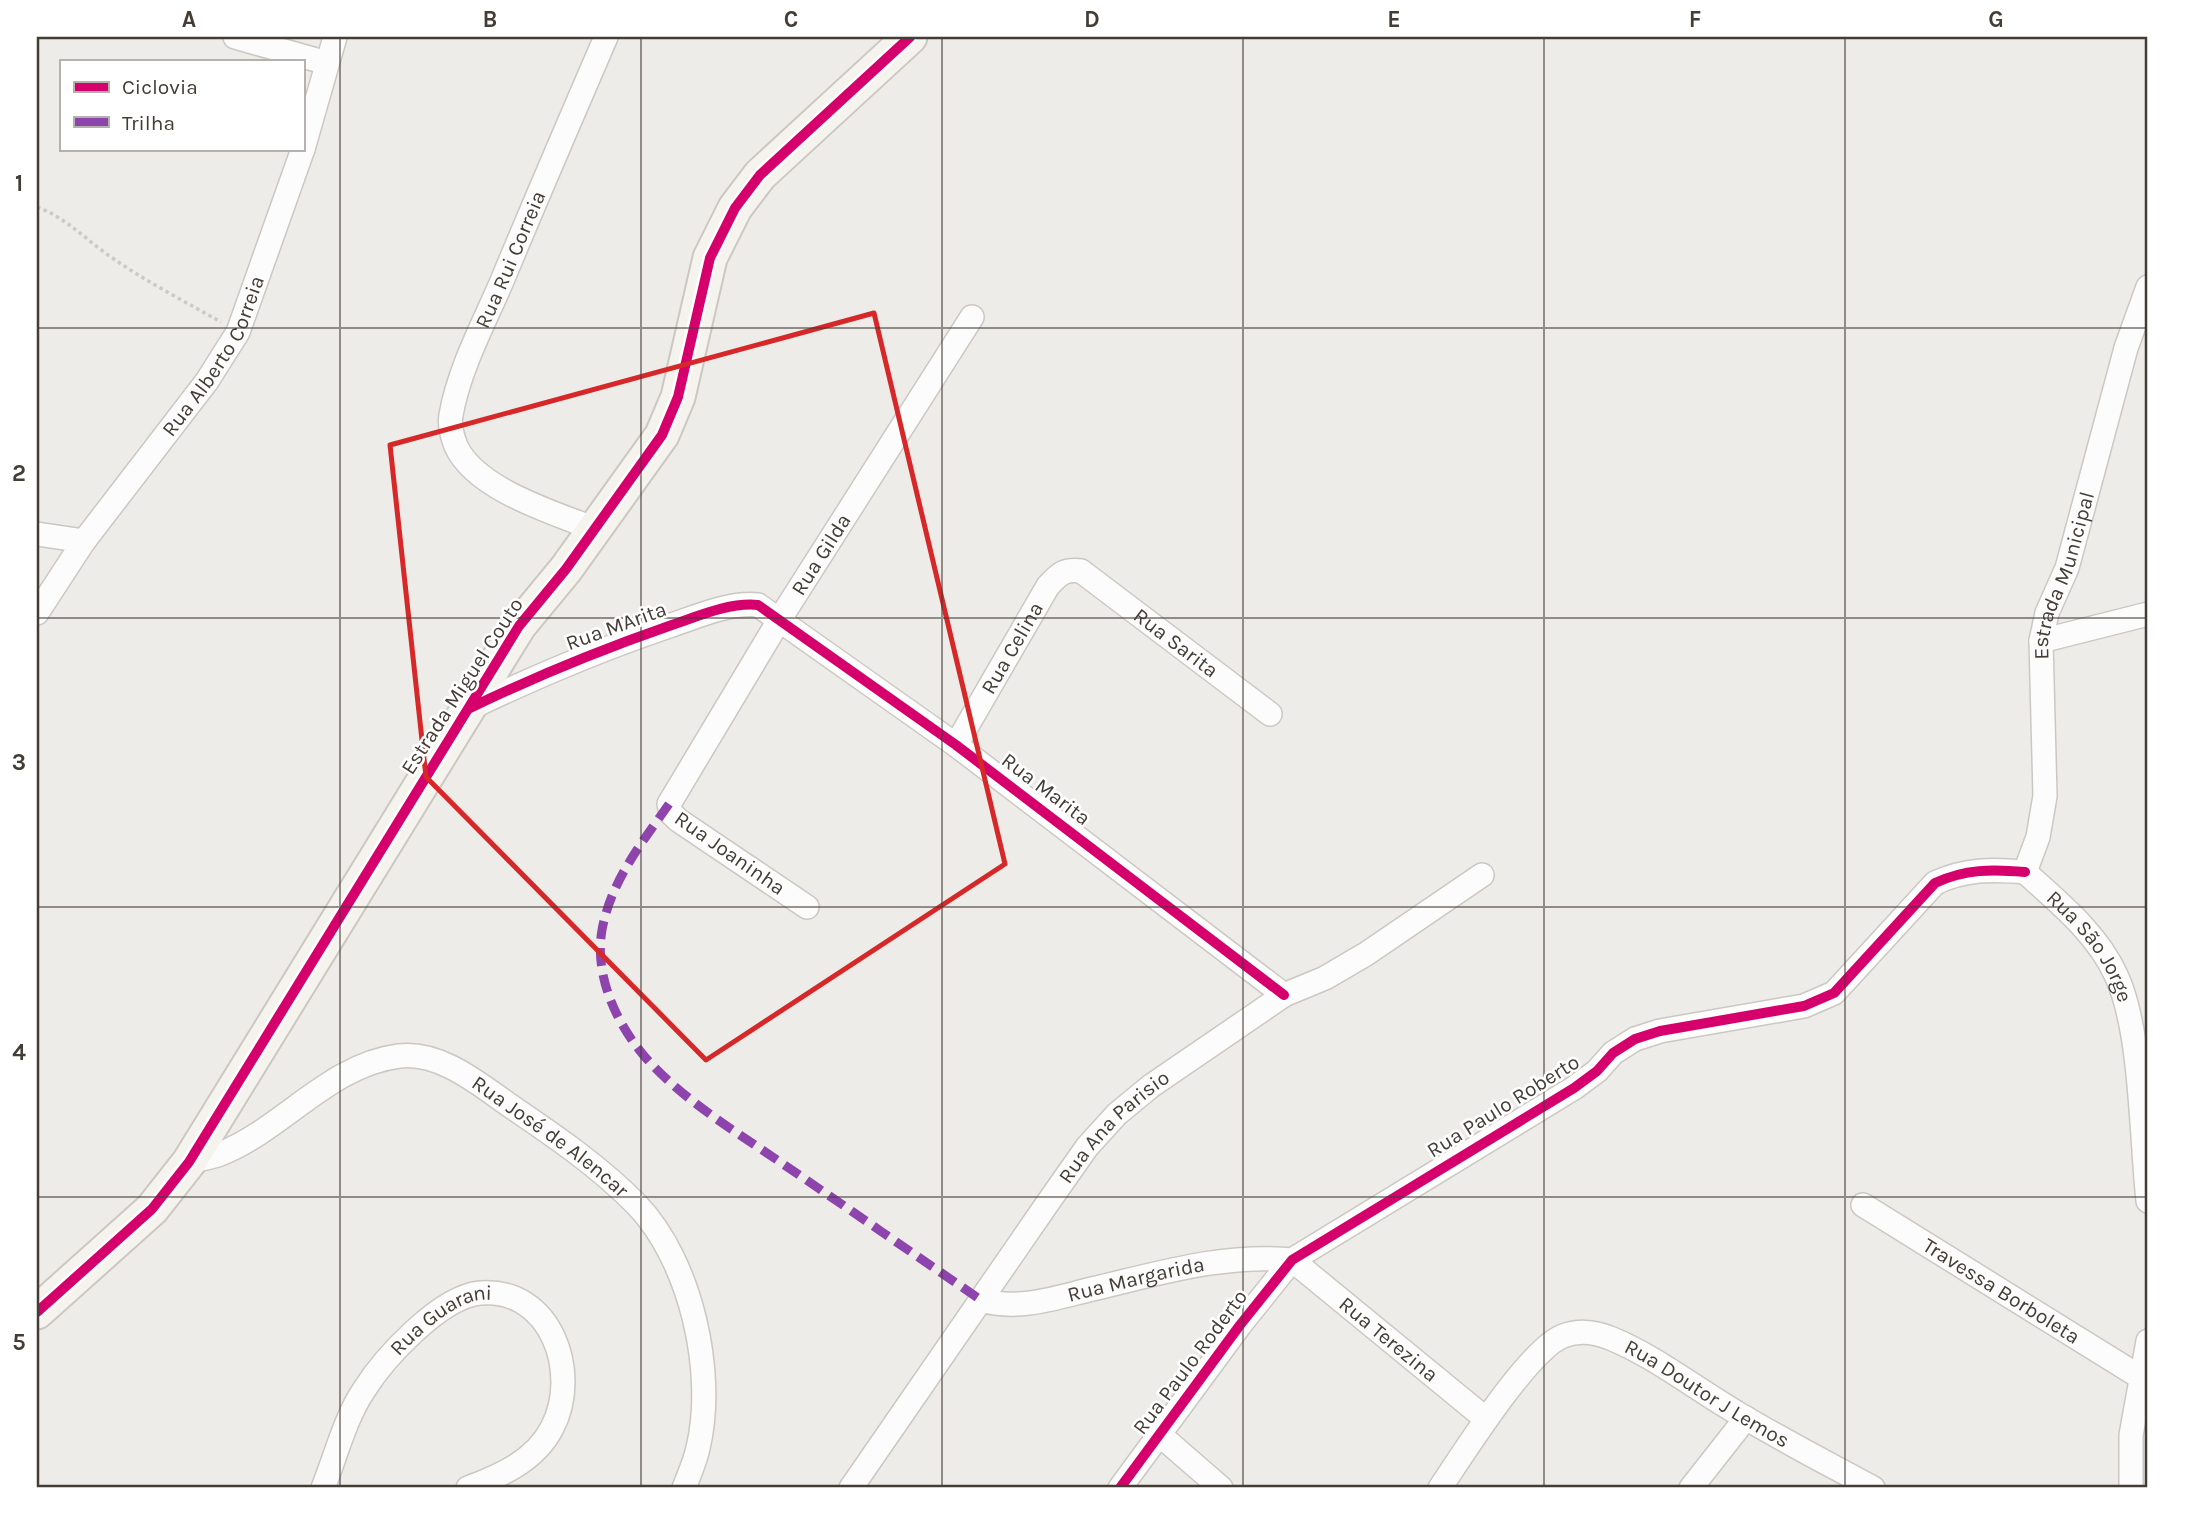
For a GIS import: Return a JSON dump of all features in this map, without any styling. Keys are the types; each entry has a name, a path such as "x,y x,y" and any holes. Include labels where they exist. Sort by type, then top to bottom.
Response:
{"street":[{"path":"235,37 327,63"},
{"name":"Rua Alberto Correia","path":"304,145 335,37"},
{"name":"Rua Rui Correia","path":"594,529 531,504 484,478 468,465 457,448 450,429 451,415 474,345 607,37"},
{"name":"Estrada Miguel Couto","path":"37,1312 152,1209 189,1162 519,626 663,435 678,397 710,258 735,208 760,175 910,37"},
{"name":"Rua Alberto Correia","path":"37,613 84,541 207,381 238,332 303,150"},
{"name":"Estrada Municipal","path":"2025,872 2038,837 2045,796 2041,641 2047,613 2075,542 2126,348 2148,288"},
{"name":"Rua Gilda","path":"675,793 778,622 972,317"},
{"path":"37,534 84,541"},
{"name":"Rua Sarita","path":"1081,571 1270,714"},
{"name":"Rua Celina","path":"956,745 1048,586 1060,573 1081,571"},
{"name":"Rua MArita","path":"468,709 617,644 724,609 758,606 778,622"},
{"path":"2041,641 2148,614"},
{"name":"Rua Marita","path":"778,622 956,745 1284,995"},
{"name":"Rua Joaninha","path":"675,793 668,808 678,820 807,907"},
{"name":"Rua Paulo Roberto","path":"1292,1260 1574,1088 1597,1071 1613,1053 1635,1039 1660,1031 1814,1002 1834,993 1935,883 1956,873 1988,869 2025,872"},
{"name":"Rua São Jorge","path":"2025,872 2083,925 2116,975 2132,1034 2148,1201"},
{"name":"Rua Ana Parisio","path":"850,1488 1087,1147 1117,1114 1151,1086 1284,995 1325,978 1366,954 1482,875"},
{"name":"Rua José de Alencar","path":"189,1162 219,1155 341,1075 384,1059 401,1056 424,1057 453,1068 496,1096 577,1152 638,1206 683,1277 696,1325 703,1395 698,1448 684,1488"},
{"name":"Travessa Borboleta","path":"1863,1205 2140,1377"},
{"name":"Rua Margarida","path":"981,1300 1000,1306 1035,1302 1191,1267 1264,1257 1292,1260"},
{"name":"Rua Terezina","path":"1292,1260 1486,1419"},
{"name":"Rua Paulo Roderto","path":"1120,1488 1240,1325 1292,1260"},
{"name":"Rua Guarani","path":"323,1488 362,1393 387,1357 436,1312 478,1293 506,1295 536,1313 559,1344 565,1388 552,1429 527,1459 502,1475 468,1488"},
{"name":"Rua Doutor J Lemos","path":"1440,1488 1486,1419 1539,1354 1561,1337 1581,1332 1608,1338 1873,1488"},
{"path":"2131,1488 2132,1435 2148,1341"},
{"path":"1691,1488 1746,1418"},
{"path":"1160,1436 1221,1488"}],"path":[{"path":"37,207 57,214 104,252 149,282 238,332"}],"highlighted area":[{"path":"874,313 1005,864 706,1060 426,777 390,445"}],"marked path":[{"path":"669,804 620,879 612,895 602,930 600,947 604,981 617,1014 634,1044 660,1073 693,1101 981,1300"}],"cycle path":[{"path":"37,1312 152,1209 189,1162 519,626 566,569 662,435 678,397 710,258 735,208 760,175 910,37"},
{"path":"468,709 542,675 643,635 724,608 758,605 956,745 1284,995"},
{"path":"1120,1488 1240,1325 1292,1260 1574,1088 1597,1071 1613,1053 1635,1039 1660,1031 1804,1006 1834,993 1935,883 1979,871 2025,872"}]}
